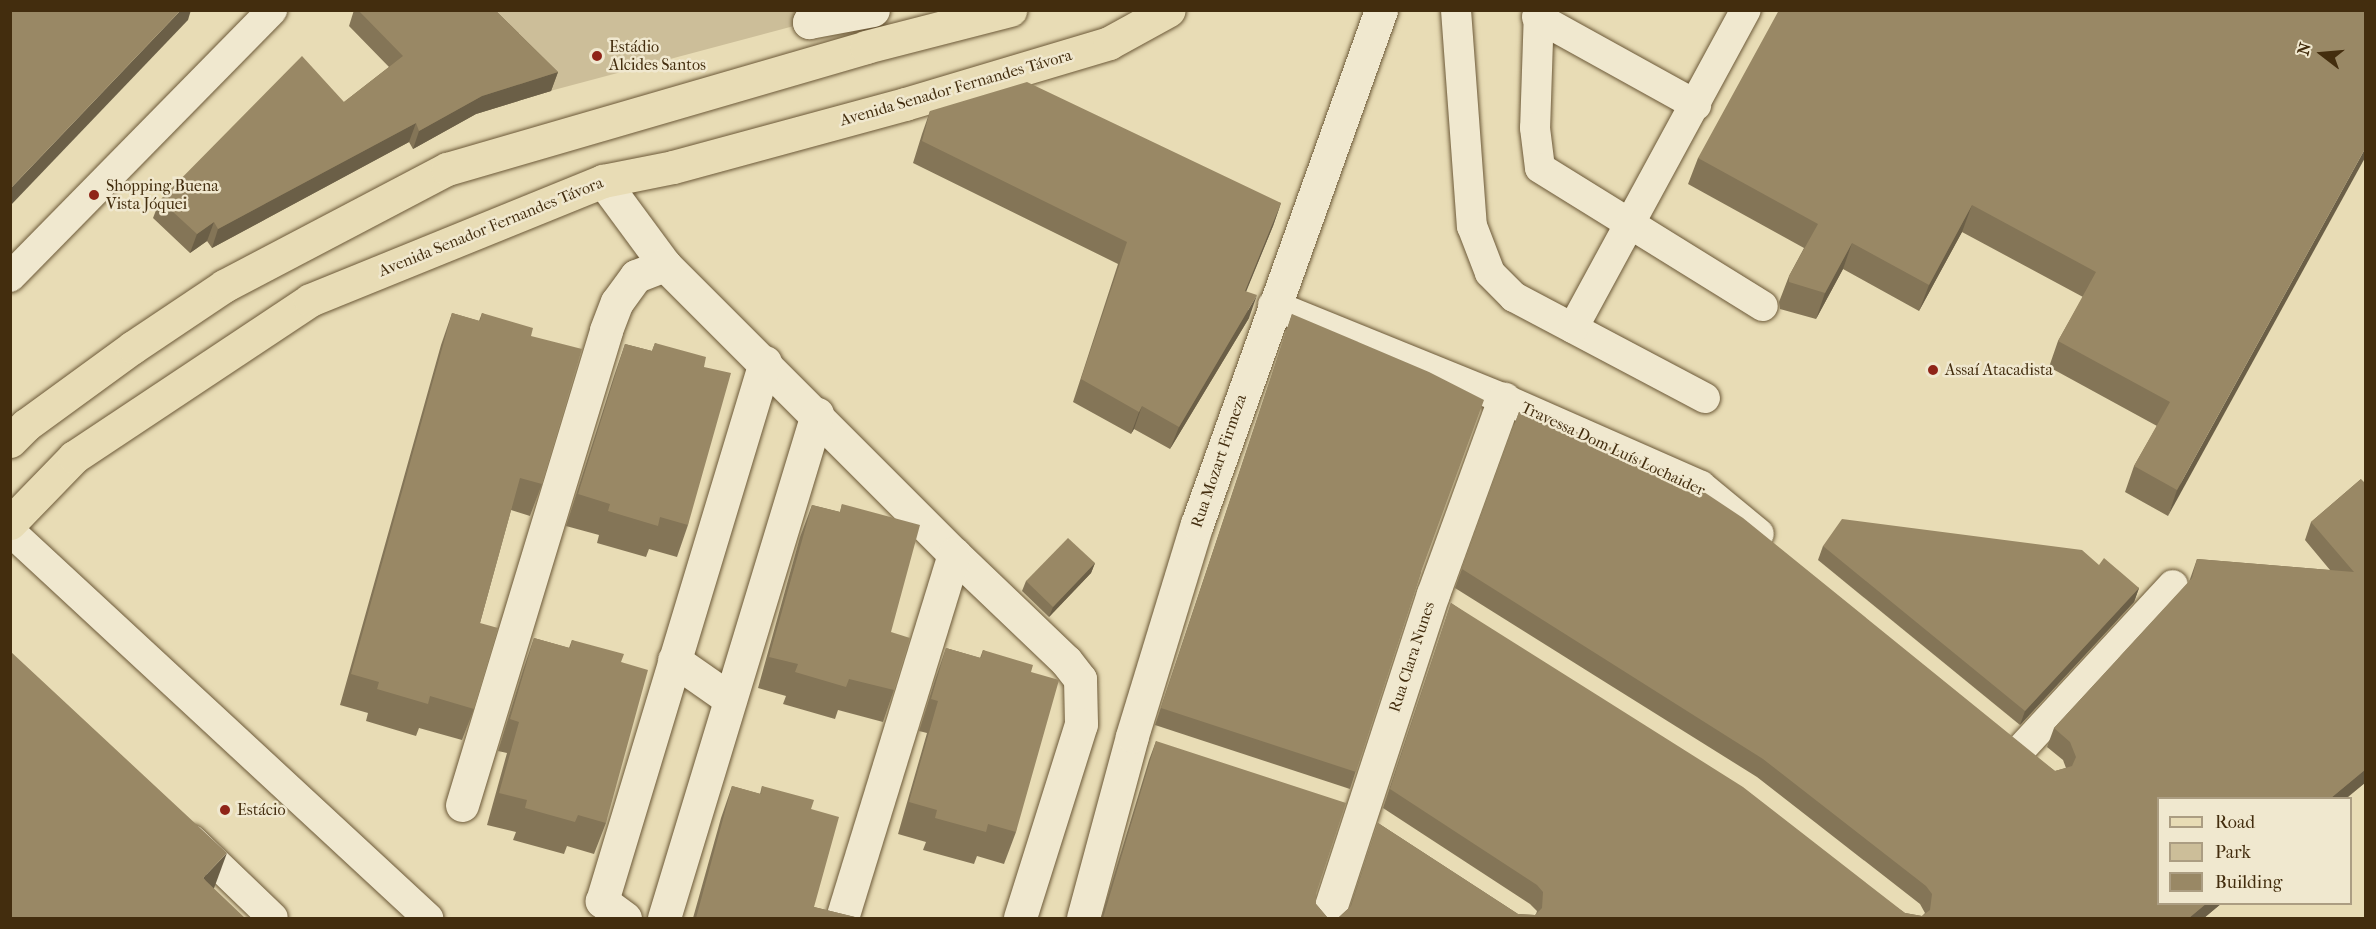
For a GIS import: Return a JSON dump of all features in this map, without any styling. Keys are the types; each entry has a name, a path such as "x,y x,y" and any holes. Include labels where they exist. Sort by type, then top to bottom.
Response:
{"main road":[{"path":"10,441 26,425 133,347 224,286 447,169 866,47 1010,10"},
{"name":"Avenida Senador Fernandes Távora","path":"10,523 74,457 309,300 603,181 673,167 1109,43 1169,10"}],"street":[{"path":"816,10 809,22 873,10"},
{"name":"Rua Mozart Firmeza","path":"1083,918 1143,739 1197,524 1273,304 1380,10"},
{"path":"603,181 665,265 765,362 954,554 1066,661 1080,679 1081,724 1030,916"},
{"path":"462,805 613,311 636,276 665,265"},
{"path":"625,918 602,900 765,362"},
{"name":"Rua Clara Nunes","path":"1327,918 1350,809 1443,600 1504,399"},
{"path":"664,918 817,414"},
{"path":"842,918 954,554"},
{"path":"674,660 730,699"}],"lane":[{"path":"10,277 272,10"},
{"path":"1456,10 1472,226 1490,273 1514,297 1705,398"},
{"path":"1573,328 1696,105 1740,13"},
{"path":"1696,105 1538,14 1535,128 1540,168 1628,225 1763,306"},
{"name":"Travessa Dom Luís Lochaider","path":"1273,304 1504,399 1701,486 1783,554"},
{"path":"10,531 428,918"},
{"path":"2023,749 2173,585"},
{"path":"1350,809 1390,833"},
{"path":"172,821 273,918"}],"green space":[{"name":"Estádio Alcides Santos","path":"470,11 816,11 809,22 550,91"}],"building":[{"path":"10,10 181,10 10,189"},
{"path":"358,10 495,10 558,72 482,96 419,131 416,123 218,229 214,222 197,234 160,200 302,56 344,102 403,56"},
{"path":"1779,10 2366,10 2366,147 2177,490 2134,466 2170,402 2058,341 2096,272 1972,205 1929,285 1852,243 1825,293 1789,282 1789,276 1818,224 1698,158"},
{"path":"1027,82 1281,203 1245,291 1257,295 1179,427 1142,406 1139,412 1081,379 1127,242 922,141 930,111"},
{"path":"452,313 480,321 482,313 533,328 531,336 582,349 542,484 520,478 480,623 498,628 474,709 430,696 428,704 377,689 379,682 351,674"},
{"path":"1292,314 1429,372 1484,400 1421,572 1356,772 1161,708"},
{"path":"655,343 706,357 704,367 731,373 688,525 660,517 658,526 608,511 610,504 578,494 625,344 652,351"},
{"path":"1519,412 1597,439 1596,443 1623,451 1704,492 1743,518 2055,771 2072,766 2076,757 2070,742 2054,728 2192,578 2197,559 2354,572 2311,522 2361,479 2366,484 2366,769 2332,797 2157,797 2157,905 2205,905 2189,918 1338,918 1351,906 1378,823 1518,914 1535,915 1542,908 1543,892 1537,885 1390,789 1451,603 1743,787 1905,913 1922,916 1930,910 1932,894 1926,886 1763,759 1462,569"},
{"path":"842,504 920,525 891,632 910,638 894,690 849,679 846,687 795,672 798,664 769,657 812,505 840,512"},
{"path":"1842,519 2082,550 2099,565 2104,558 2139,588 2025,711 1823,546"},
{"path":"1068,538 1095,563 1053,607 1026,581"},
{"path":"534,638 570,648 572,640 624,654 621,662 648,670 606,823 578,815 575,822 525,808 527,800 499,793 519,722 510,719"},
{"path":"946,648 981,658 983,650 1033,665 1031,672 1059,680 1016,832 988,824 986,832 935,818 937,810 909,802 938,701 931,699"},
{"path":"10,651 227,853 203,878 245,918 10,918"},
{"path":"1156,741 1346,803 1316,894 1316,904 1327,917 1338,918 1103,918"},
{"path":"732,786 761,794 762,786 814,800 811,809 839,817 814,907 859,918 696,918"}],"place":[{"name":"Estádio Alcides Santos","path":"597,56"},
{"name":"Shopping Buena Vista Jóquei","path":"94,195"},
{"name":"Assaí Atacadista","path":"1933,370"},
{"name":"Estácio","path":"225,810"}]}
